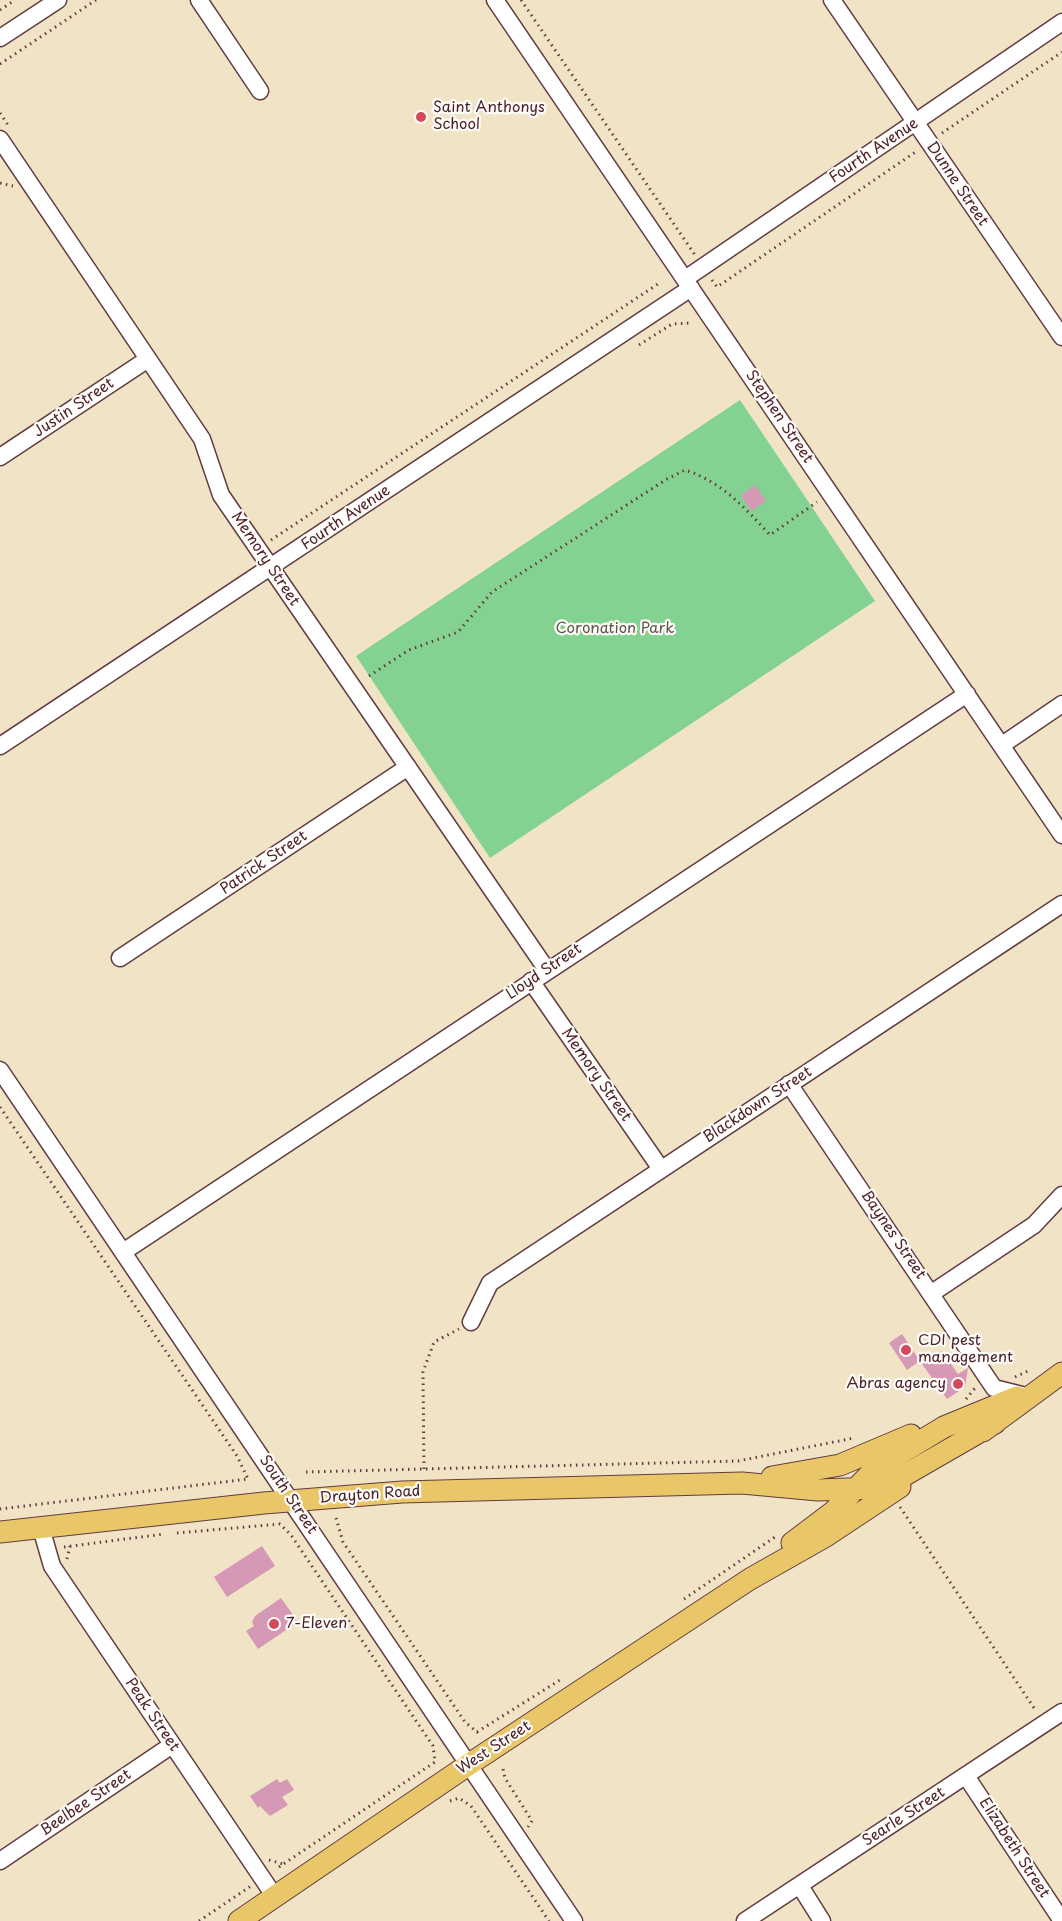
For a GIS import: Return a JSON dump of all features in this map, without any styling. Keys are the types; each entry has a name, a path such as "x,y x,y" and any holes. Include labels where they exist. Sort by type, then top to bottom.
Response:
{"main road":[{"path":"750,1579 832,1512 873,1471 968,1410 1062,1373"},
{"path":"750,1579 826,1536 995,1423 1030,1385"},
{"path":"742,1483 819,1490 875,1488 891,1482 995,1423"},
{"path":"742,1483 840,1465 903,1437 944,1427"},
{"name":"Drayton Road","path":"0,1532 292,1500 402,1492 742,1483"},
{"name":"West Street","path":"239,1921 468,1765 750,1579"}],"street":[{"path":"0,38 58,0"},
{"path":"199,0 260,91"},
{"name":"Stephen Street","path":"495,0 1062,835"},
{"name":"Dunne Street","path":"832,0 1062,337"},
{"name":"Fourth Avenue","path":"0,746 271,568 688,283 703,267 1062,22"},
{"name":"Memory Street","path":"0,139 202,439 221,495 547,970"},
{"name":"Justin Street","path":"0,457 148,359"},
{"name":"Lloyd Street","path":"123,1252 967,694"},
{"path":"1002,745 1062,704"},
{"name":"Patrick Street","path":"120,958 408,767"},
{"name":"Blackdown Street","path":"471,1322 490,1283 1062,904"},
{"name":"Memory Street","path":"531,981 661,1169"},
{"name":"South Street","path":"0,1070 574,1921"},
{"name":"Baynes Street","path":"789,1084 932,1293 991,1384"},
{"path":"932,1293 1034,1225 1062,1195"},
{"path":"968,1410 991,1384 1030,1385"},
{"name":"Peak Street","path":"40,1528 52,1566 275,1897"},
{"name":"Searle Street","path":"745,1921 1062,1712"},
{"name":"Beelbee Street","path":"0,1861 172,1745"},
{"name":"Elizabeth Street","path":"966,1776 1062,1921"},
{"path":"800,1886 822,1921"}],"path":[{"path":"0,10 15,0"},
{"path":"0,64 96,0"},
{"path":"522,0 717,288 1062,52"},
{"path":"271,541 661,282"},
{"path":"639,345 672,324 690,323"},
{"path":"369,676 409,650 458,632 492,592 667,479 685,470 721,487 738,500 770,536 830,492"},
{"path":"0,1107 237,1456 248,1479 0,1509"},
{"path":"424,1469 423,1372 434,1342 471,1322"},
{"path":"968,1410 975,1388 991,1384 1002,1372 1030,1385"},
{"path":"306,1472 738,1461 858,1437"},
{"path":"899,1505 1045,1724"},
{"path":"336,1518 343,1542 465,1722 477,1732 563,1678"},
{"path":"47,1549 168,1534 279,1524 291,1535 433,1746 435,1762 199,1921"},
{"path":"677,1603 783,1533"},
{"path":"503,1769 505,1778 532,1821"},
{"path":"459,1798 471,1806 549,1921"}],"green space":[{"name":"Coronation Park","path":"740,400 875,601 490,858 356,656"}],"building":[{"path":"755,485 766,501 751,511 741,495"},
{"path":"902,1334 920,1361 907,1370 889,1343"},
{"path":"942,1351 958,1374 968,1368 965,1387 947,1399 922,1364"},
{"path":"262,1546 275,1566 227,1597 214,1577"},
{"name":"7-Eleven","path":"281,1598 298,1622 258,1649 246,1631 254,1626 252,1622 255,1616"},
{"path":"277,1779 280,1783 287,1779 294,1790 282,1797 288,1805 270,1816 260,1806 258,1808 250,1796"}],"place":[{"name":"Saint Anthonys School","path":"421,117"},
{"name":"CDI pest management","path":"906,1350"},
{"name":"Abras agency","path":"958,1384"},
{"name":"7-Eleven","path":"274,1624"}]}
